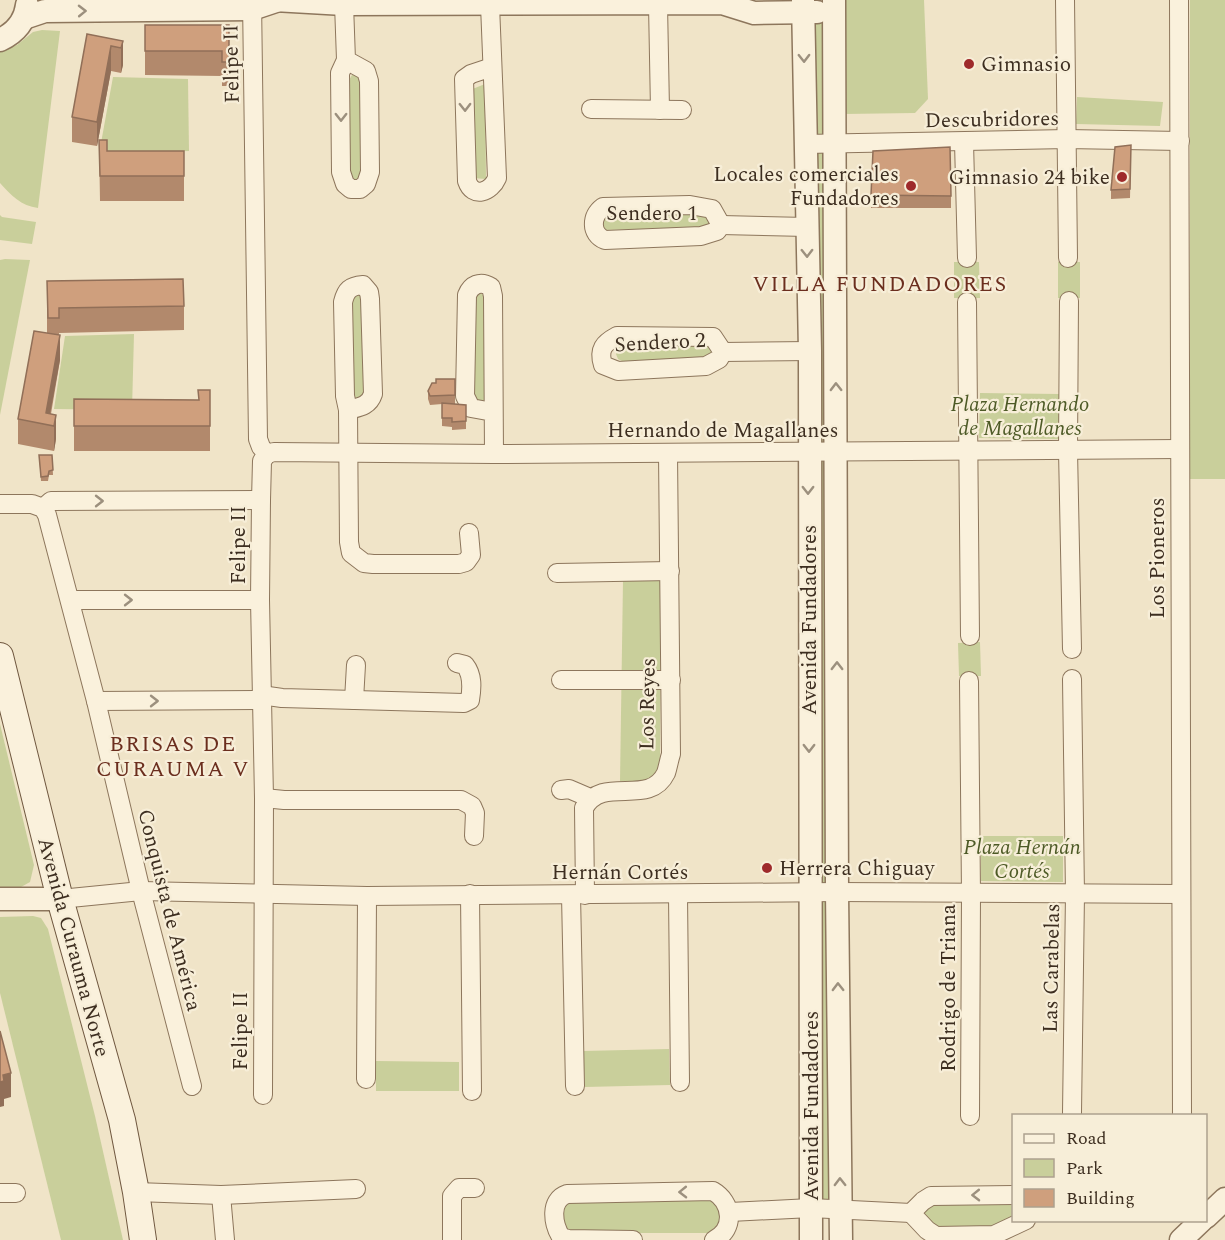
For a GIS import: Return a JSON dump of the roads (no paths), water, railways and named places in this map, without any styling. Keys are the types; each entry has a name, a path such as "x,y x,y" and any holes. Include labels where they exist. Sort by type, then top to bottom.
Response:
{"main road":[{"name":"Avenida Curauma Norte","path":"0,656 60,899 122,1120 143,1240"}],"street":[{"path":"0,39 14,32 26,9 45,11 252,4 275,0 355,3 461,2 490,5 726,1 754,13 803,6 834,6"},
{"path":"1065,0 1068,258"},
{"name":"Los Pioneros","path":"1179,0 1182,1114"},
{"path":"660,110 666,2"},
{"path":"346,60 366,71 369,81 370,172 366,184 360,189 351,189 345,184 341,172 340,73 346,60 355,3"},
{"name":"Felipe II","path":"252,4 258,439 267,454 262,461 260,600 264,798 263,1095"},
{"path":"490,5 497,178 494,187 484,192 475,192 467,182 464,79 471,74 492,67"},
{"name":"Avenida Fundadores","path":"803,6 810,351 808,452 811,1240"},
{"name":"Avenida Fundadores","path":"834,6 837,892 841,1240"},
{"path":"591,109 682,110"},
{"name":"Descubridores","path":"805,144 1067,139 1180,141"},
{"path":"964,142 967,258"},
{"name":"Sendero 1","path":"690,205 712,208 721,225 717,231 701,236 605,240 598,237 594,231 594,221 598,210 603,207 690,205"},
{"name":"Sendero 1","path":"721,225 807,227"},
{"path":"493,412 471,408 465,396 466,296 475,284 486,284 491,287 493,296 494,454"},
{"path":"348,410 364,406 371,401 373,394 370,299 369,292 363,285 349,289 343,302 351,553 364,563 373,564 459,564 466,562 471,555 469,533"},
{"path":"1069,301 1068,450 1072,649"},
{"path":"967,302 970,636"},
{"name":"Sendero 2","path":"617,336 713,337 723,352 719,359 706,366 618,371 603,365 601,358 601,350 605,342 617,336"},
{"name":"Sendero 2","path":"723,352 810,351"},
{"name":"Hernando de Magallanes","path":"267,454 274,452 494,454 1179,449"},
{"name":"Los Reyes","path":"590,798 602,792 636,791 655,786 665,774 671,754 668,453"},
{"path":"0,504 32,504 43,508 51,501 261,500"},
{"name":"Conquista de América","path":"43,508 47,515 70,600 141,891 192,1086"},
{"path":"557,573 670,571"},
{"path":"70,600 260,600"},
{"path":"96,702 282,698 464,704 470,700 469,669 457,663"},
{"path":"354,700 357,665"},
{"name":"Las Carabelas","path":"1072,679 1075,894 1072,1113"},
{"path":"561,680 671,680"},
{"name":"Rodrigo de Triana","path":"969,681 970,1116"},
{"path":"561,790 569,789 590,798 584,808 578,895 575,1086"},
{"path":"264,798 461,800 472,806 474,837"},
{"name":"Hernán Cortés","path":"60,899 141,891 367,896 678,895 810,892 1181,894"},
{"path":"470,894 472,1091"},
{"path":"678,895 680,1082"},
{"path":"366,1079 367,896"},
{"path":"0,899 60,899"},
{"path":"452,1240 452,1196 459,1188 475,1188"},
{"path":"136,1191 221,1195 356,1189"},
{"path":"633,1240 561,1237 554,1221 556,1203 561,1196 567,1194 713,1191 725,1202 730,1212 727,1230 714,1240"},
{"path":"221,1195 225,1240"},
{"path":"911,1214 931,1196 1012,1195"},
{"path":"1207,1216 1225,1199"},
{"path":"730,1212 811,1208 911,1214 936,1236 994,1235 1024,1222"},
{"path":"1182,1233 1200,1222"}],"place":[{"name":"Gimnasio","path":"969,64"},
{"name":"Gimnasio 24 bike","path":"1122,177"},
{"name":"Locales comerciales Fundadores","path":"911,186"},
{"name":"Herrera Chiguay","path":"767,868"}],"district":[{"name":"VILLA FUNDADORES","path":"880,283"},
{"name":"BRISAS DE CURAUMA V","path":"173,756"}],"park label":[{"name":"Plaza Hernando de Magallanes","path":"1020,416"},
{"name":"Plaza Hernán Cortés","path":"1022,859"}]}
